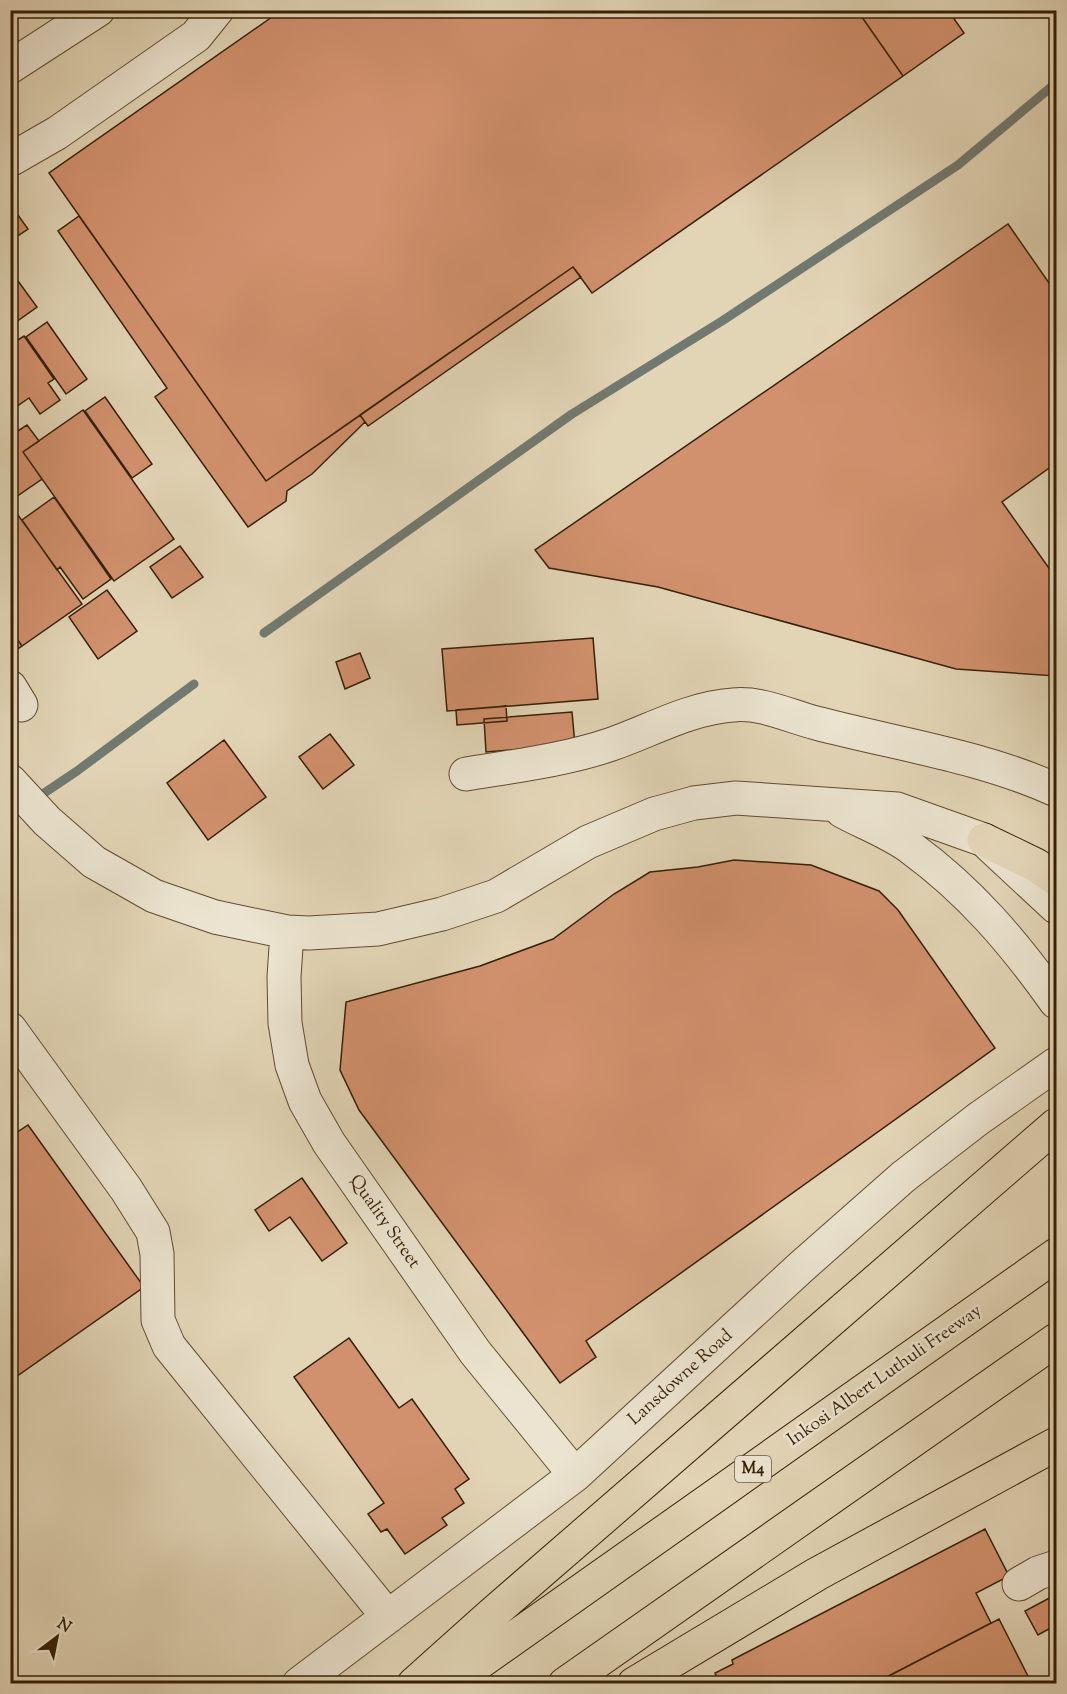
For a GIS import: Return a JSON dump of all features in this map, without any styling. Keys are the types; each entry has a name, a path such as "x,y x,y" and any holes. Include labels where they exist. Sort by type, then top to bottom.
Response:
{"highway":[{"path":"984,840 1036,865 1056,879"},
{"path":"414,1683 1056,1125"},
{"name":"Inkosi Albert Luthuli Freeway","path":"449,1683 1056,1255"},
{"path":"565,1683 1056,1340"},
{"path":"634,1683 817,1574 1056,1444"}],"street":[{"path":"10,67 98,10"},
{"path":"10,160 57,133 196,36 217,10"},
{"path":"466,774 574,756 686,715 735,704 758,706 815,723 1000,769 1056,790"},
{"path":"10,781 47,821 94,862 154,896 215,917 287,932 378,929 442,915 496,896 597,838 654,814 694,803 736,798 897,809 984,840 1056,907"},
{"path":"832,806 909,847 969,895 1028,962 1056,1002"},
{"name":"Quality Street","path":"287,932 284,977 285,1023 292,1065 305,1101 329,1143 475,1352 575,1475"},
{"path":"10,1029 126,1189 153,1232 158,1254 159,1320 169,1346 388,1617"},
{"name":"Lansdowne Road","path":"299,1683 575,1475 869,1206 978,1119 1056,1064"},
{"path":"1018,1584 1038,1573 1056,1567"}],"building":[{"path":"282,10 857,10 903,76 592,293 573,267 266,481 49,173"},
{"path":"857,10 948,10 964,33 903,76"},
{"path":"10,204 28,229 10,241"},
{"path":"79,216 266,481 360,415 365,422 312,474 287,491 286,501 248,527 155,397 167,388 58,231"},
{"path":"1008,224 1056,293 1056,463 1002,502 1056,578 1056,676 956,669 658,587 549,568 535,550"},
{"path":"573,267 581,277 368,426 360,415"},
{"path":"10,270 37,307 16,322 10,315"},
{"path":"47,322 87,379 66,394 26,337"},
{"path":"24,336 54,379 48,383 60,400 40,414 29,398 10,411 10,345"},
{"path":"105,397 152,464 132,478 85,411"},
{"path":"83,410 174,539 114,581 23,452"},
{"path":"27,425 39,441 23,452 42,479 10,501 10,436"},
{"path":"54,497 111,579 83,599 60,567 57,570 22,520"},
{"path":"10,504 82,604 22,646 10,629"},
{"path":"180,546 203,577 172,598 150,567"},
{"path":"107,590 137,631 98,659 69,617"},
{"path":"10,629 22,646 10,654"},
{"path":"593,638 598,699 447,711 442,649"},
{"path":"360,653 370,678 345,689 336,662"},
{"path":"506,706 507,721 457,725 456,710"},
{"path":"572,712 575,745 486,752 484,719"},
{"path":"330,734 354,765 323,789 299,757"},
{"path":"224,740 266,797 208,840 167,783"},
{"path":"734,860 811,865 879,891 898,910 995,1048 586,1341 596,1357 560,1383 359,1110 340,1070 346,1002 480,966 553,939 614,894 650,872 698,867"},
{"path":"28,1125 144,1287 10,1381 10,1137"},
{"path":"302,1178 347,1243 322,1261 290,1217 269,1231 255,1210"},
{"path":"349,1338 399,1408 412,1399 469,1479 455,1489 464,1503 442,1518 447,1525 405,1554 387,1529 381,1532 368,1514 384,1503 294,1377"},
{"path":"985,1529 1009,1576 976,1593 991,1623 873,1684 720,1684 715,1673 733,1664 732,1660"},
{"path":"1055,1595 1056,1625 1038,1635 1025,1611"},
{"path":"999,1619 1032,1684 888,1684 885,1678"}],"waterway":[{"path":"264,633 572,414 722,321 958,165 1056,83"},
{"path":"10,816 77,771 194,684"}]}
